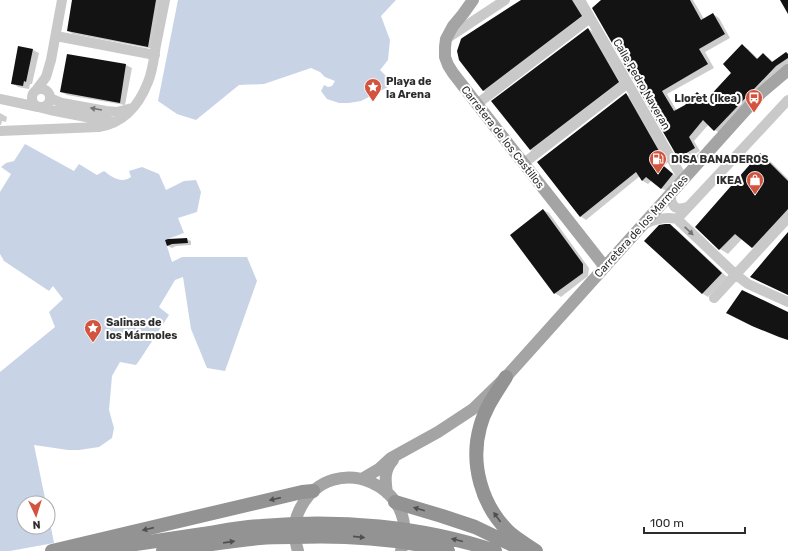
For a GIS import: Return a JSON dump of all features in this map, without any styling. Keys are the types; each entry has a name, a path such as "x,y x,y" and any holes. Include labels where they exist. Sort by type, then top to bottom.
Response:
{"highway":[{"path":"506,377 492,399 480,426 477,453 479,477 483,493 490,508 499,520 509,532 536,551"},
{"path":"52,551 302,492 313,491"},
{"path":"395,503 475,527 498,545"},
{"path":"89,551 260,526 312,524 386,527 410,530 525,551"},
{"path":"163,551 260,538 312,536 351,536 415,544 448,551"}],"main road":[{"path":"446,39 453,26 473,0"},
{"name":"Carretera de los Castillos","path":"446,39 445,57 453,73 605,267"},
{"name":"Carretera de los Marmoles","path":"362,479 374,472 391,458 438,432 473,409 506,377 761,93 788,70"},
{"path":"399,453 389,464 385,478 404,526 403,546 401,551"},
{"path":"298,551 294,527 297,515 308,496 319,486 332,480 347,477 362,479 380,486 395,503"}],"street":[{"path":"51,60 50,101 44,106 38,107 33,104 31,95 42,84 46,77 56,36 62,0"},
{"path":"0,131 108,126 122,119 134,108 149,81 165,0"},
{"path":"446,39 505,0"},
{"name":"Calle Pedro Naveran","path":"580,0 683,179"},
{"path":"476,104 590,18"},
{"path":"56,36 155,54"},
{"path":"524,163 628,83"},
{"path":"0,98 15,98 43,88 50,96 62,103 117,112 134,108"},
{"path":"0,98 50,110 116,122"},
{"path":"676,219 788,100"},
{"path":"670,194 671,201 676,208 681,209 687,207"},
{"path":"643,224 663,217 676,219 735,274 748,284 788,302"},
{"path":"714,298 788,218"}],"water":[{"path":"178,0 396,0 381,16 390,40 388,60 380,70 388,78 390,86 361,101 339,103 327,99 321,91 324,85 328,87 332,86 335,81 325,77 320,72 311,68 264,84 239,85 196,120 177,114 158,101"},
{"name":"Salinas de los Mármoles","path":"25,144 74,171 79,164 97,175 104,171 117,179 124,180 131,177 129,171 142,167 159,174 166,190 184,181 196,180 201,192 197,212 178,218 184,233 165,240 172,262 182,257 247,257 257,281 225,371 207,368 191,329 183,277 175,280 159,307 169,315 141,358 136,365 120,362 112,376 109,410 114,428 112,438 99,447 79,450 68,450 34,445 44,495 16,495 16,535 52,535 54,543 10,551 0,551 0,372 55,327 49,312 63,299 53,286 49,291 4,261 0,254 0,192 11,174 1,167 6,163 14,161"}],"building":[{"path":"72,0 156,0 148,47 67,31"},
{"path":"521,0 572,0 582,16 483,91 459,60 457,51 461,39"},
{"path":"601,0 690,0 701,20 713,13 725,34 699,49 708,64 662,91 674,111 685,105 697,92 706,100 731,73 723,64 742,44 757,59 763,53 772,62 786,52 788,54 788,58 776,66 714,131 703,120 689,137 695,148 678,158 592,8"},
{"path":"780,0 788,0 788,14"},
{"path":"588,28 619,82 530,150 491,101"},
{"path":"18,46 33,49 26,82 24,81 23,86 11,84"},
{"path":"67,54 126,64 120,103 60,92"},
{"path":"626,93 663,158 659,162 673,174 661,189 646,177 642,181 636,172 580,217 537,162"},
{"name":"IKEA","path":"760,153 788,181 788,209 752,248 735,234 719,250 695,227"},
{"path":"543,209 583,264 583,273 554,294 510,235"},
{"path":"670,224 722,273 702,294 644,241 659,225"},
{"path":"788,232 788,295 750,277"},
{"path":"187,238 188,243 172,244 167,246 165,240 168,239"},
{"path":"742,290 788,312 788,340 752,326 726,313"}],"place":[{"name":"Playa de la Arena","path":"373,102"},
{"name":"Lloret (Ikea)","path":"754,113"},
{"name":"DISA BANADEROS","path":"658,174"},
{"name":"IKEA","path":"755,195"},
{"name":"Salinas de los Mármoles","path":"93,343"}]}
